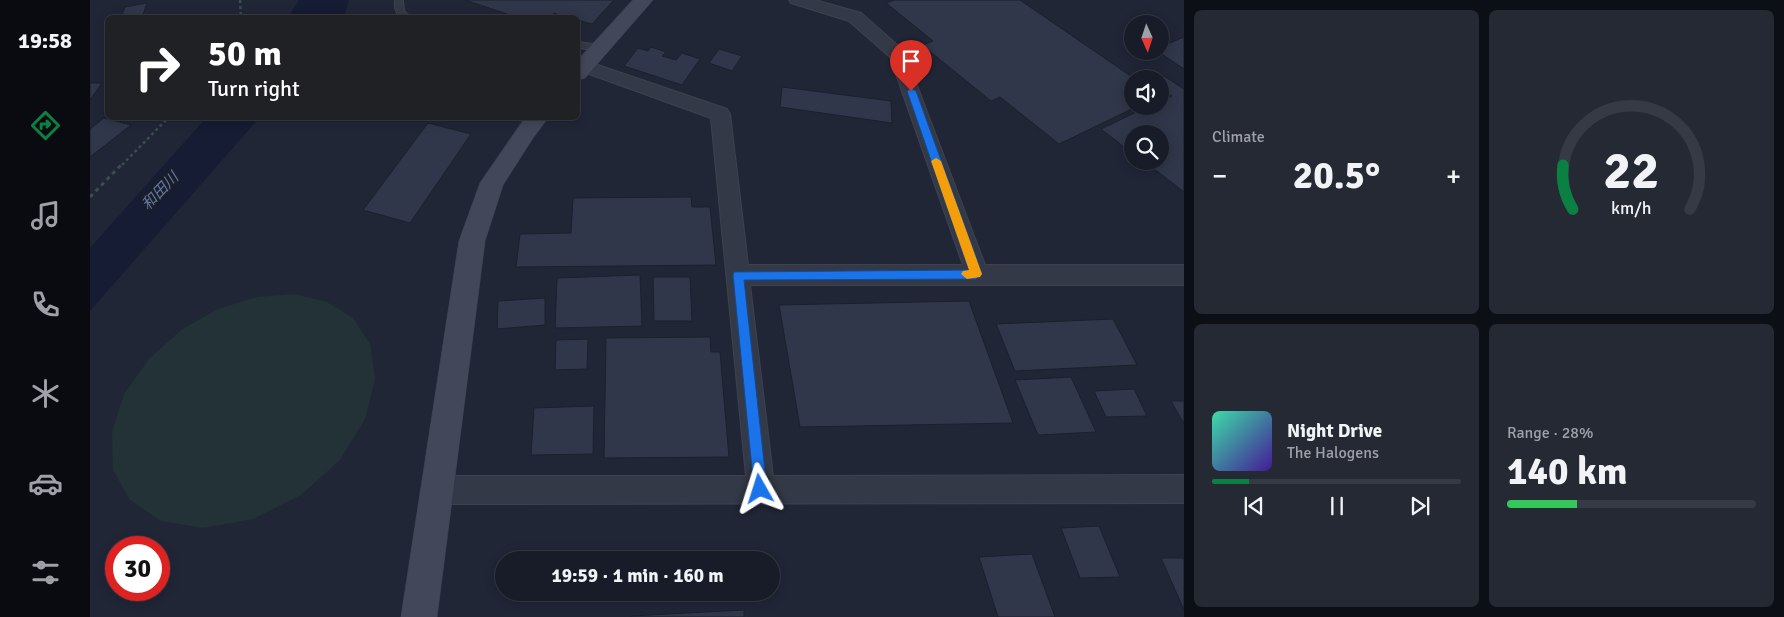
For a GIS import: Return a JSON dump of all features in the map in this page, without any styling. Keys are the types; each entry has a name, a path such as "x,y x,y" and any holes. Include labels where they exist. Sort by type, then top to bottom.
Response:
{"street":[{"path":"643,0 580,69 720,114 760,489"},
{"path":"797,0 855,17 898,55 976,274"},
{"path":"418,617 472,241 492,183 525,132 535,120"},
{"path":"738,275 1184,275"},
{"path":"436,490 1184,489"}],"lane":[{"path":"399,0 398,7 403,15"},
{"path":"580,45 601,48"}],"path":[{"path":"240,0 241,15"},
{"path":"90,196 166,120"}],"shaded area":[{"path":"294,294 327,302 353,318 370,344 375,379 365,419 340,460 301,495 253,519 203,528 161,521 130,500 113,470 112,432 124,394 149,359 181,330 218,309 257,297"}],"water":[{"path":"299,0 349,0 345,15 289,15"},
{"name":"和田川","path":"204,120 257,120 90,311 90,248"}],"building":[{"path":"465,0 614,0 592,24 580,21 580,15 560,15 554,13 552,15 510,15"},
{"path":"894,0 1020,0 1124,71 1124,113 1059,144 1000,97 991,101 922,45 933,41 886,3"},
{"path":"147,3 143,15 122,15 125,7"},
{"path":"1184,37 1184,69 1169,59 1169,43"},
{"path":"651,47 666,52 662,56 676,60 682,53 700,59 682,85 624,66 638,48 648,51"},
{"path":"719,49 742,56 732,71 709,63"},
{"path":"1169,79 1184,89 1184,192 1156,170 1169,170 1169,125 1124,125 1124,147 1101,129 1130,115 1169,115 1169,97 1172,96 1169,94"},
{"path":"90,83 102,83 90,100"},
{"path":"782,87 891,101 892,123 780,107"},
{"path":"104,118 105,120 131,125 90,157 90,129"},
{"path":"428,123 471,134 410,223 363,210"},
{"path":"691,197 692,207 710,207 716,265 516,267 520,234 571,233 573,198"},
{"path":"640,275 642,326 555,328 557,278"},
{"path":"653,277 690,277 692,321 654,321"},
{"path":"545,298 545,325 497,329 498,301"},
{"path":"969,301 1013,423 800,427 779,305"},
{"path":"1113,319 1137,365 1015,371 996,324"},
{"path":"710,337 711,352 720,352 729,457 604,458 606,338"},
{"path":"588,339 587,369 555,370 556,340"},
{"path":"1071,377 1096,432 1038,435 1015,380"},
{"path":"1134,389 1147,416 1106,417 1094,391"},
{"path":"1171,401 1184,401 1184,424"},
{"path":"594,406 593,454 531,455 534,408"},
{"path":"1099,526 1120,577 1080,578 1061,528"},
{"path":"1032,554 1055,617 998,617 979,557"},
{"path":"1161,558 1184,558 1184,610"},
{"path":"744,610 744,617 631,617 631,616"}],"slow traffic":[{"path":"936,161 976,274 967,274"}],"route":[{"path":"760,489 738,275 976,274 911,91"}]}
